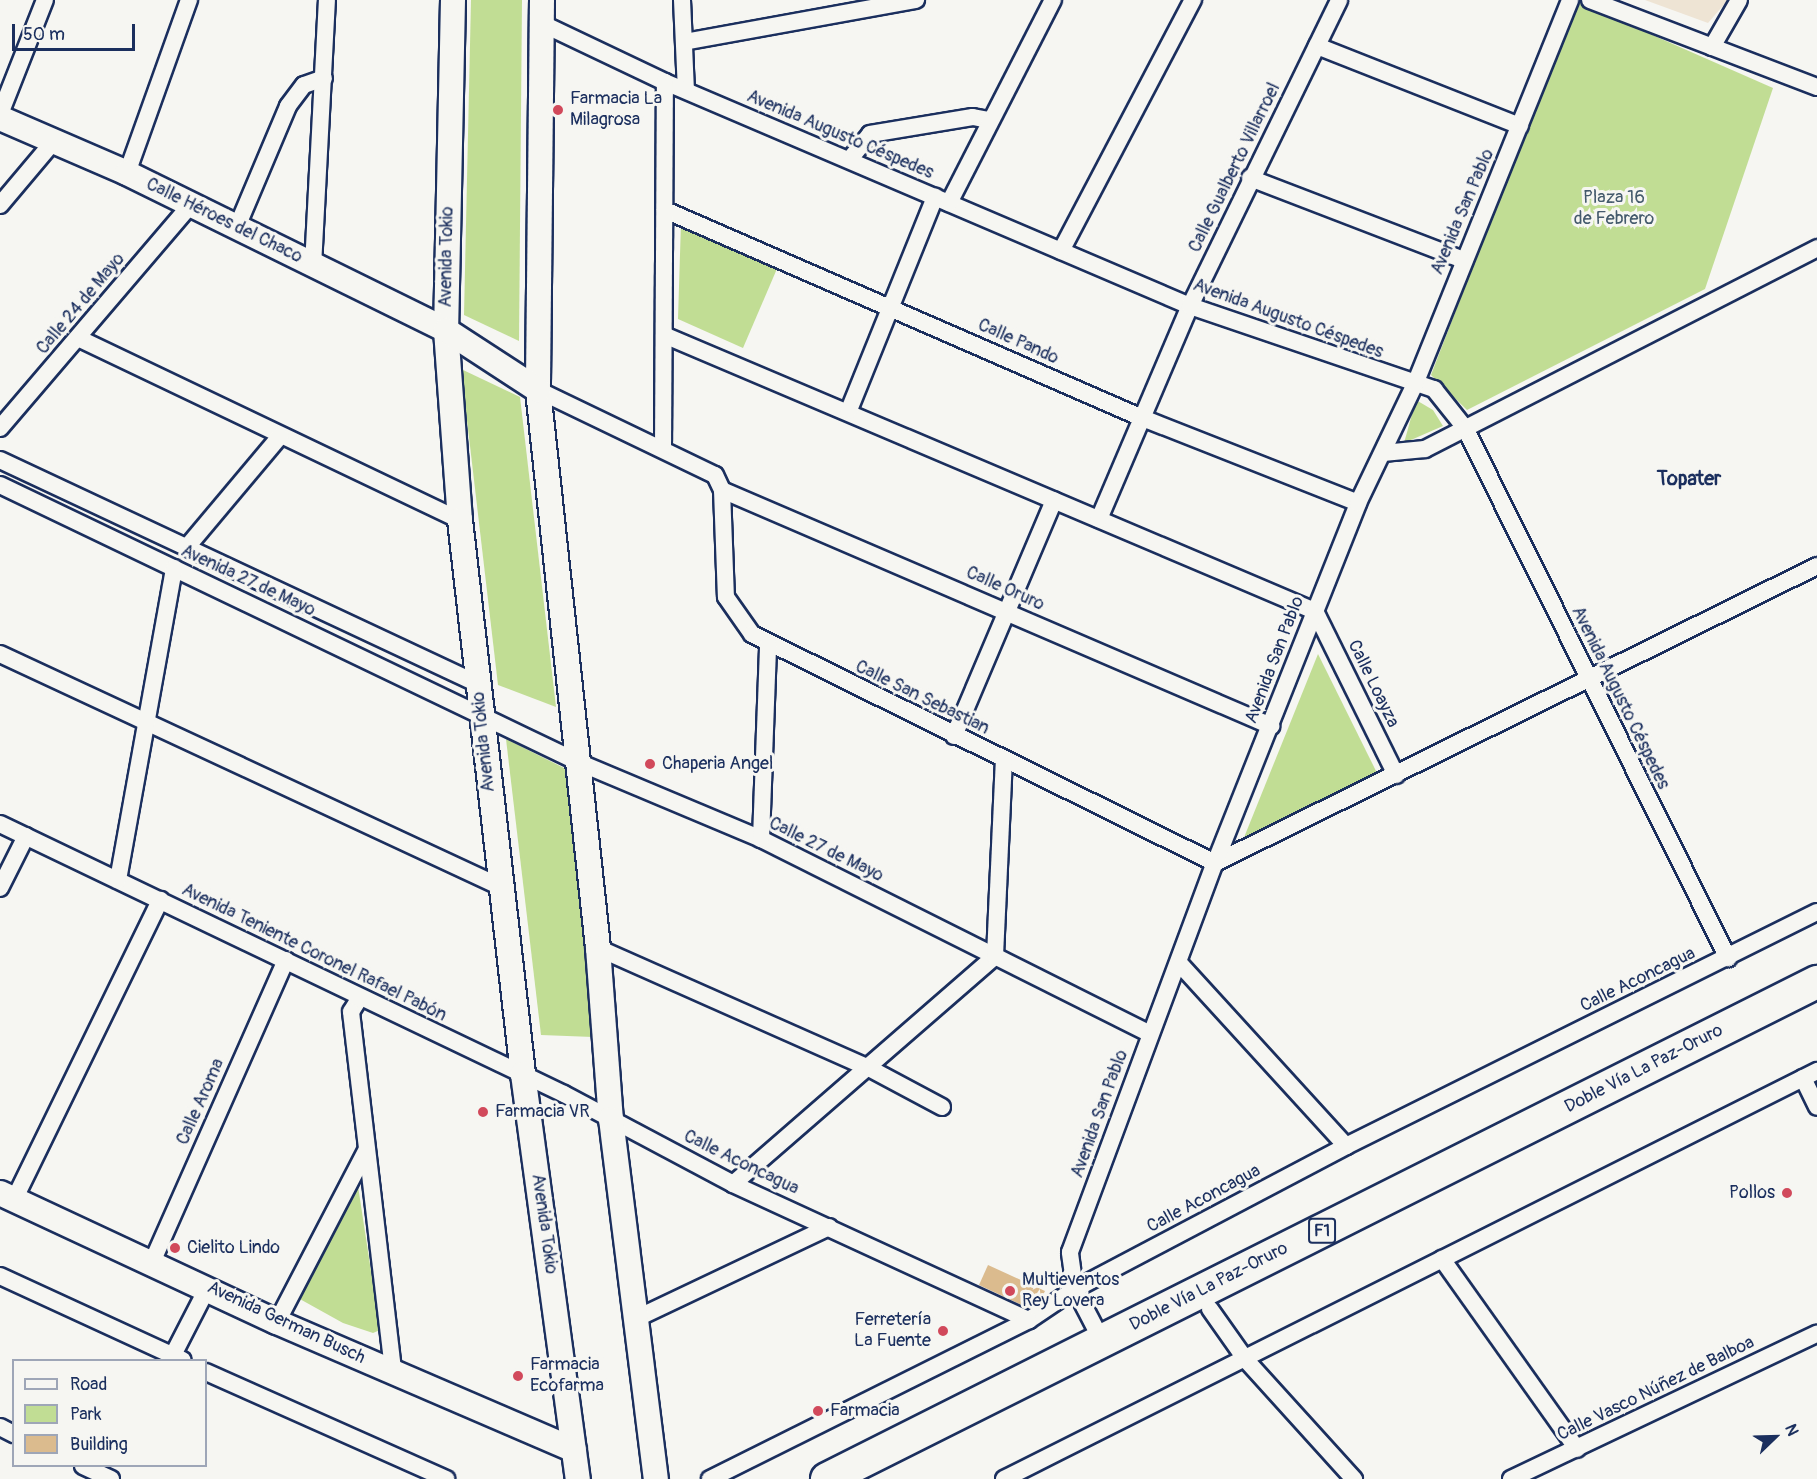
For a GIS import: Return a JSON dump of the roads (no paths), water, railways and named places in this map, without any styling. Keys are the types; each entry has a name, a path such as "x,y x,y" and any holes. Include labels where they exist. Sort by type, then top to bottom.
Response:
{"highway":[{"name":"Doble Vía La Paz-Oruro","path":"827,1479 1817,982"},
{"name":"Doble Vía La Paz-Oruro","path":"873,1479 1817,1005"}],"street":[{"path":"0,116 45,0"},
{"path":"127,173 189,0"},
{"path":"313,266 327,0"},
{"name":"Avenida Tokio","path":"453,0 446,330 460,520 480,712 523,1074 578,1479"},
{"path":"682,0 686,90"},
{"path":"684,42 916,0"},
{"path":"849,410 891,308 942,200 1053,0"},
{"path":"1060,251 1193,0"},
{"name":"Calle Gualberto Villarroel","path":"1099,519 1140,417 1190,306 1250,178 1339,0"},
{"name":"Avenida San Pablo","path":"1102,1341 1075,1289 1070,1252 1215,863 1358,503 1415,384 1570,0"},
{"path":"1590,0 1615,4 1712,47 1817,87"},
{"path":"1712,47 1739,0"},
{"path":"542,12 538,390 598,948 611,1119 633,1320 656,1479"},
{"name":"Avenida Augusto Céspedes","path":"542,12 665,82 850,159 1060,251 1190,306 1415,384 1447,399 1465,428 1728,958"},
{"path":"1317,46 1520,126"},
{"path":"237,227 288,106 304,85 324,78"},
{"path":"663,448 665,82"},
{"name":"Calle Héroes del Chaco","path":"0,116 53,142 127,173 446,330 538,390"},
{"path":"850,159 870,134 973,117 988,120"},
{"path":"0,205 53,142"},
{"path":"1250,178 1464,260"},
{"name":"Calle 24 de Mayo","path":"0,428 191,204"},
{"name":"Calle Pando","path":"664,210 1140,417 1358,503"},
{"path":"1383,453 1410,454 1817,248"},
{"path":"664,335 849,410 1315,611"},
{"path":"78,338 460,520"},
{"path":"538,390 706,467 722,490"},
{"path":"187,548 280,436"},
{"name":"Avenida 27 de Mayo","path":"0,460 478,684"},
{"name":"Avenida 27 de Mayo","path":"0,484 480,712"},
{"name":"Calle Oruro","path":"722,490 1271,726"},
{"name":"Calle San Sebastian","path":"722,490 726,597 740,623 768,645 1215,863"},
{"path":"954,736 1005,610 1054,500"},
{"path":"1215,863 1589,681 1817,566"},
{"path":"118,880 143,722 174,568"},
{"name":"Calle Loayza","path":"1315,611 1396,775"},
{"path":"761,839 768,645"},
{"path":"0,654 501,887"},
{"name":"Calle 27 de Mayo","path":"480,712 578,762 761,839 1150,1034"},
{"path":"733,1184 995,956 1004,759"},
{"name":"Avenida Teniente Coronel Rafael Pabón","path":"0,824 286,960 359,999 523,1074 611,1119"},
{"path":"0,888 26,836"},
{"path":"7,1197 160,900"},
{"name":"Calle Aconcagua","path":"611,1119 733,1184 1029,1320 1075,1289 1346,1146 1817,912"},
{"path":"598,948 867,1066 942,1107"},
{"name":"Calle Aroma","path":"153,1260 286,960"},
{"path":"1179,963 1346,1146"},
{"path":"359,999 351,1012 393,1372"},
{"path":"1004,1479 1246,1360 1810,1074 1817,1107"},
{"path":"278,1322 366,1151"},
{"name":"Avenida German Busch","path":"7,1197 153,1260 278,1322 574,1450"},
{"path":"633,1320 829,1227"},
{"path":"1442,1259 1577,1449"},
{"path":"0,1276 178,1358 208,1287"},
{"path":"1210,1310 1246,1360 1354,1479"},
{"path":"710,1479 1029,1320"},
{"name":"Calle Vasco Núñez de Balboa","path":"1510,1479 1817,1334"},
{"path":"208,1375 446,1479"},
{"path":"85,1467 111,1479"}],"place":[{"name":"Farmacia La Milagrosa","path":"558,110"},
{"name":"Chaperia Angel","path":"650,764"},
{"name":"Farmacia VR","path":"483,1112"},
{"name":"Pollos","path":"1787,1193"},
{"name":"Cielito Lindo","path":"175,1248"},
{"name":"Multieventos Rey Lovera","path":"1010,1291"},
{"name":"Ferretería La Fuente","path":"943,1331"},
{"name":"Farmacia Ecofarma","path":"518,1376"},
{"name":"Farmacia","path":"818,1411"}],"district":[{"name":"Topater","path":"1689,478"}],"park label":[{"name":"Plaza 16 de Febrero","path":"1614,209"}]}
